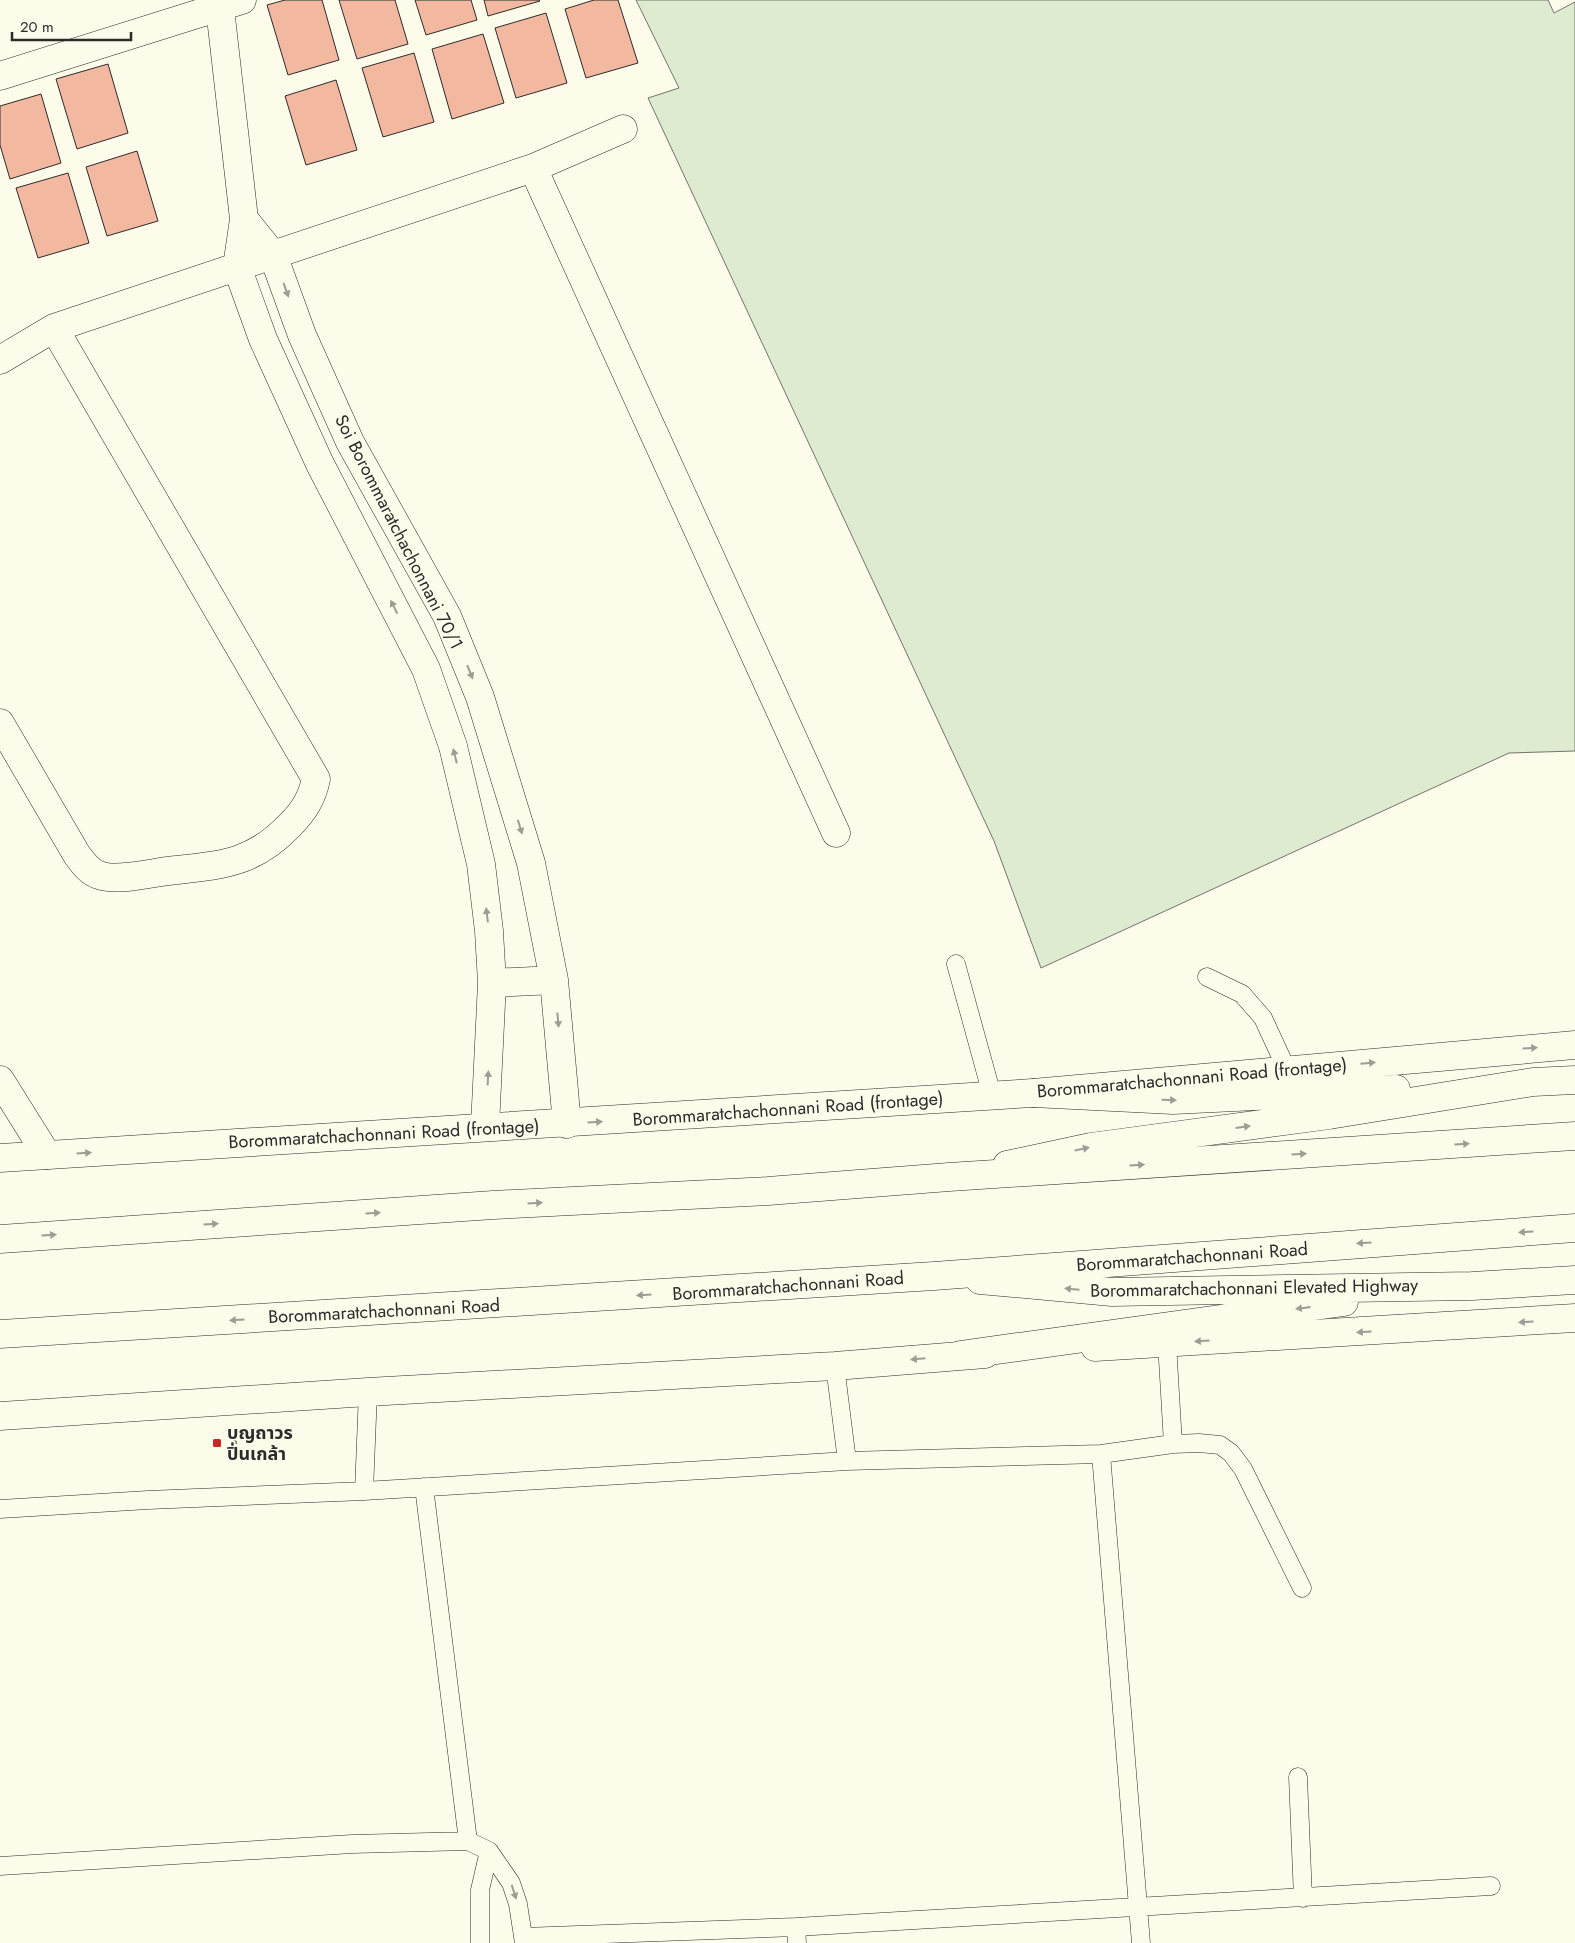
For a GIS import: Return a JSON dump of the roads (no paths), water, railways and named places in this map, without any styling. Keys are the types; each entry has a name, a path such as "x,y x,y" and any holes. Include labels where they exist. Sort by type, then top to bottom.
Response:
{"main road":[{"path":"0,76 227,3 244,219 237,267 263,339 320,464 426,669 453,746 481,864 489,931 492,983 485,1126"},
{"path":"0,360 54,328 533,168 623,129"},
{"path":"533,168 836,833"},
{"name":"Soi Borommaratchachonnani 70/1","path":"244,219 273,255 302,335 350,442 446,616 480,697 531,863 554,980 567,1124"},
{"path":"0,722 77,855 88,869 101,876 120,877 225,864 251,856 275,841 294,821 312,797 316,779 54,328"},
{"path":"492,983 554,980"},
{"name":"Borommaratchachonnani Road (frontage)","path":"0,1158 485,1126 567,1124 1033,1093 1575,1045"},
{"path":"0,1080 47,1155"},
{"path":"1033,1093 1173,1100 1575,1080"},
{"path":"949,1177 1091,1147 1329,1115 1533,1082"},
{"path":"0,1238 493,1205 768,1191 949,1177 1575,1136"},
{"name":"Borommaratchachonnani Road","path":"0,1334 934,1276 1575,1228"},
{"name":"Borommaratchachonnani Elevated Highway","path":"934,1276 1112,1292 1472,1286 1575,1280"},
{"path":"960,1355 1472,1286"},
{"path":"0,1416 368,1392 835,1366 960,1355 1575,1318"}],"lane":[{"path":"956,964 992,1095"},
{"path":"1207,977 1242,994 1263,1018 1288,1070"},
{"path":"1167,1343 1173,1444"},
{"path":"835,1366 847,1461"},
{"path":"364,1491 368,1392"},
{"path":"0,1509 148,1500 424,1488 847,1461 1101,1454 1173,1444 1220,1445 1231,1453 1243,1469 1302,1588"},
{"path":"1101,1454 1141,1943"},
{"path":"424,1488 468,1841"},
{"path":"1298,1777 1303,1898"},
{"path":"0,1866 352,1844 468,1841 489,1851 511,1883 518,1904 524,1940 797,1935 1139,1908 1491,1886"},
{"path":"480,1943 480,1890 489,1851"}],"place":[{"name":"บุญถาวร ปิ่นเกล้า","path":"217,1443"}]}
